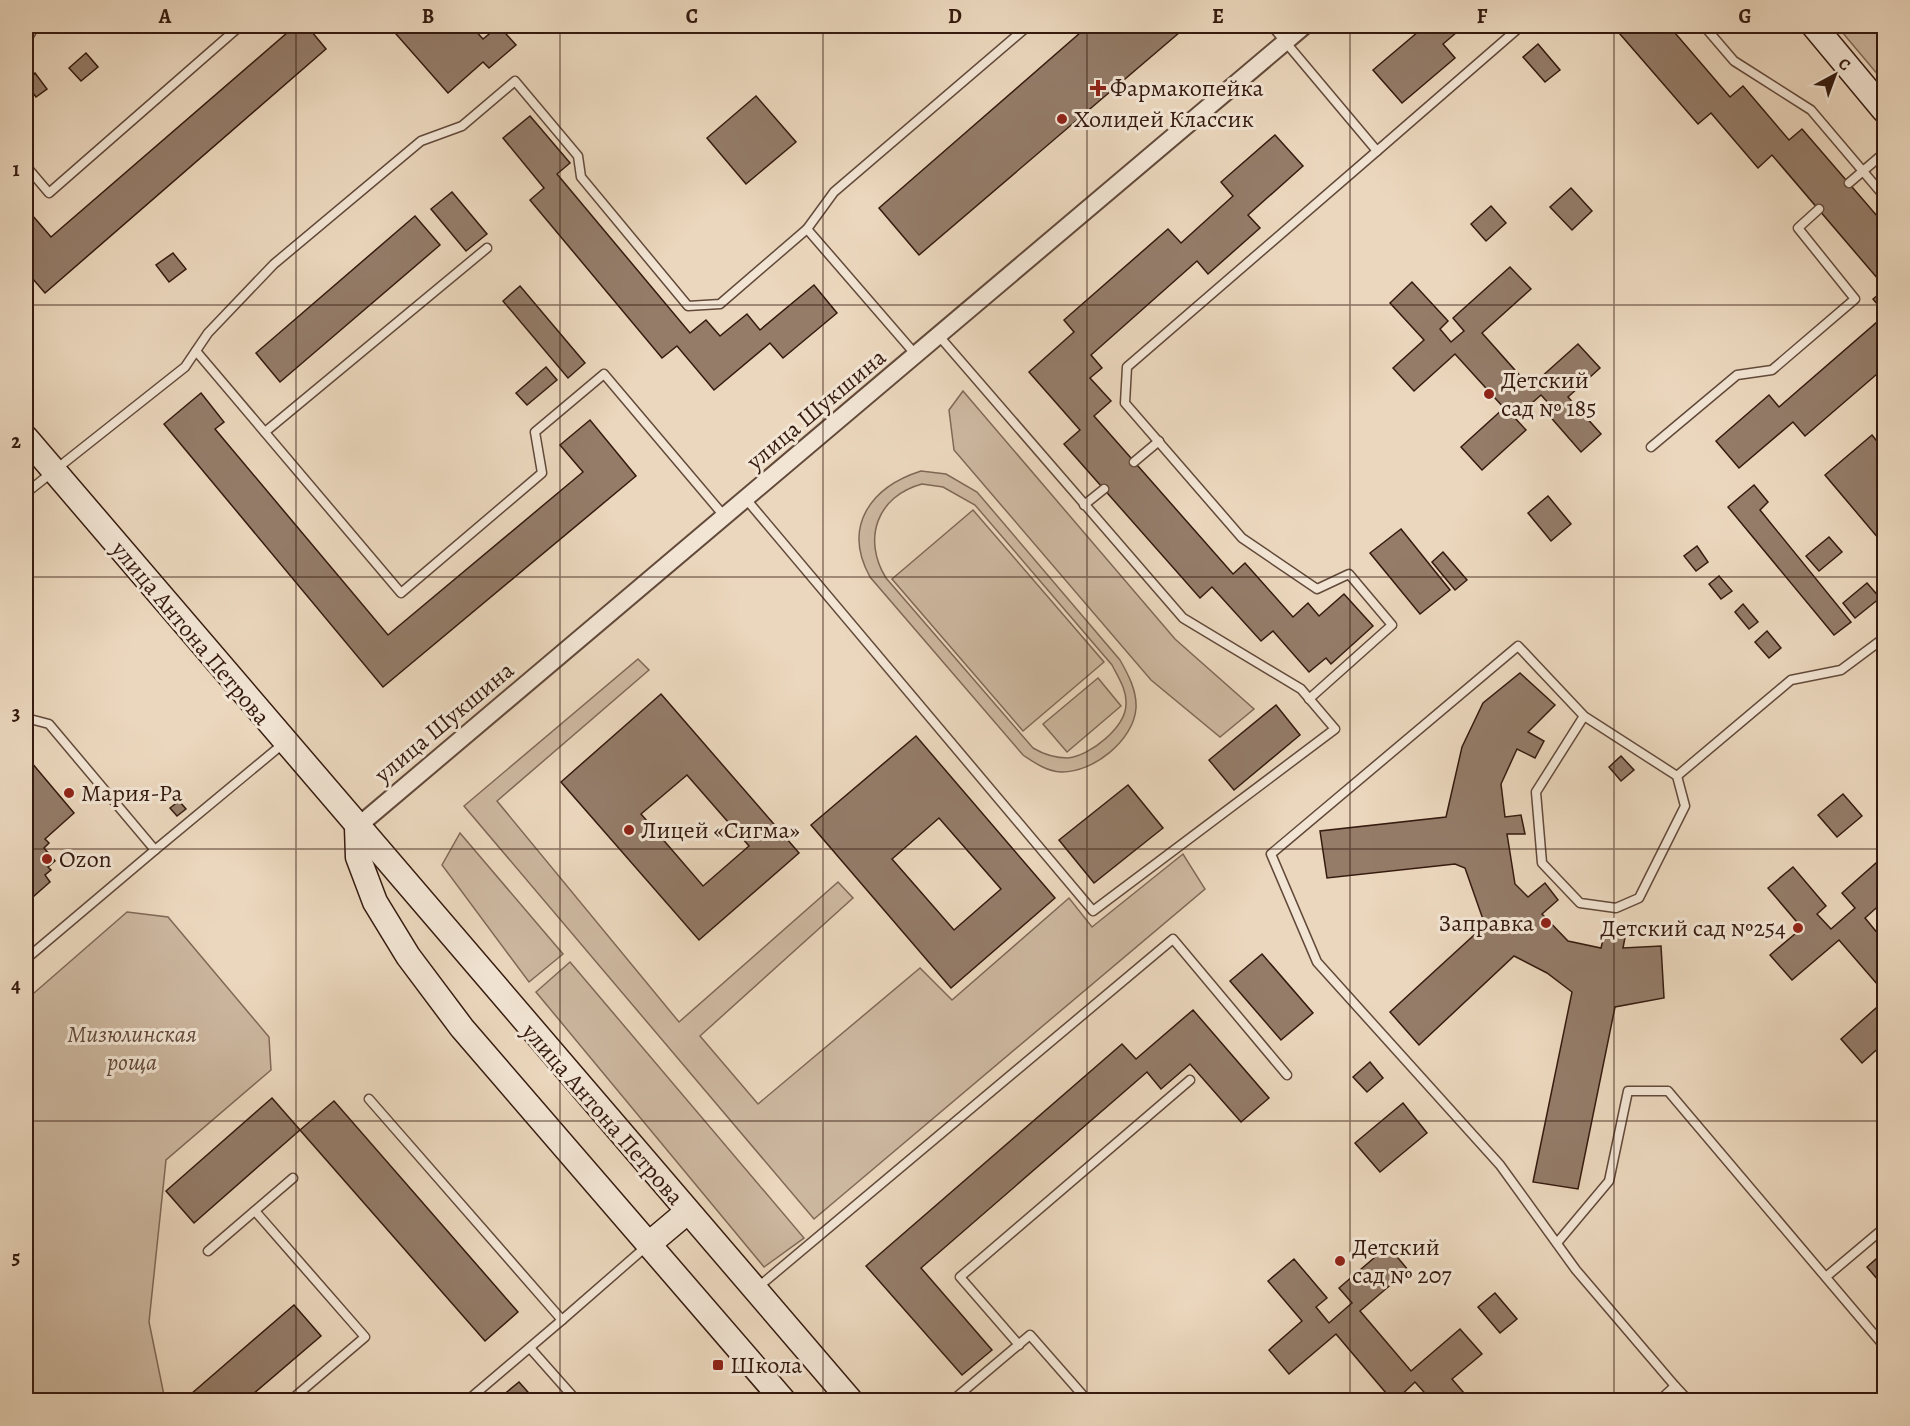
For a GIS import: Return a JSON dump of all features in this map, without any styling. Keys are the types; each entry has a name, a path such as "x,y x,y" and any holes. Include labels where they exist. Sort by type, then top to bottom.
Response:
{"street":[{"name":"улица Шукшина","path":"357,827 917,356 1304,26"},
{"path":"1822,28 1884,110"},
{"name":"улица Антона Петрова","path":"26,438 284,743 850,1401"},
{"name":"улица Антона Петрова","path":"357,827 358,857 375,902 408,956 462,1028 783,1401"},
{"path":"649,1244 687,1212"}],"lane":[{"path":"26,41 35,26"},
{"path":"26,166 49,193 240,26"},
{"path":"26,493 185,367 208,333 274,264 421,141 462,126 515,81 578,156 581,177 688,306 720,304 807,229 834,192 1028,26"},
{"path":"1272,26 1377,151"},
{"path":"1309,699 1392,625 1349,574 1317,589 1242,538 1125,403 1127,367 1521,26"},
{"path":"1704,26 1734,61 1811,110 1884,196"},
{"path":"1849,183 1884,153"},
{"path":"1651,447 1737,375 1772,370 1855,299 1798,228 1819,209"},
{"path":"807,229 917,356"},
{"path":"265,432 487,248"},
{"path":"746,499 1093,912 1335,729 1301,689 1182,618 939,336"},
{"path":"196,351 401,593 542,473 535,432 604,374 725,517"},
{"path":"1134,462 1159,441"},
{"path":"1084,505 1104,489"},
{"path":"1677,776 1791,680 1841,670 1884,638"},
{"path":"1584,716 1536,792 1542,863 1580,903 1616,908 1639,898 1684,806 1677,776 1584,716 1518,646 1271,854 1317,962 1500,1164 1557,1243 1688,1401"},
{"path":"26,718 49,724 155,850"},
{"path":"26,959 284,743"},
{"path":"754,1290 1173,939 1287,1075"},
{"path":"1019,1345 960,1277 1190,1080"},
{"path":"1557,1243 1609,1181 1628,1090 1668,1091 1884,1346"},
{"path":"369,1099 562,1320"},
{"path":"208,1251 293,1178"},
{"path":"255,1211 365,1336 291,1401"},
{"path":"1827,1276 1884,1228"},
{"path":"468,1401 649,1244"},
{"path":"953,1401 1030,1335 1087,1401"},
{"path":"530,1348 576,1401"},
{"path":"1660,1401 1675,1386"}],"green space":[{"path":"1837,26 1884,26 1884,82"},
{"path":"963,391 1175,639 1254,709 1220,737 1151,680 954,450 949,410"},
{"path":"921,471 946,474 977,492 1120,660 1133,689 1136,702 1134,720 1120,743 1098,761 1073,771 1061,772 1036,764 1023,755 870,577 862,558 859,541 861,525 866,511 876,498 903,478","holes":["922,484 943,487 975,505 1112,665 1125,694 1124,713 1113,731 1086,752 1063,758 1033,748 886,578 875,549 878,521 885,509 894,498"]},
{"path":"973,510 1104,662 1023,731 892,579"},
{"path":"638,659 649,670 497,801 679,1022 838,882 853,898 700,1036 758,1104 920,968 952,1000 1069,898 1092,927 1183,854 1205,889 814,1219 464,806"},
{"path":"1098,678 1121,706 1067,752 1043,724"},
{"path":"460,833 563,954 529,982 442,865"},
{"name":"Мизюлинская роща","path":"127,912 168,917 269,1037 271,1070 166,1160 149,1322 165,1400 26,1400 26,1000"},
{"path":"570,962 804,1238 764,1267 536,992"}],"building":[{"path":"295,26 307,26 326,49 45,293 26,271 26,208 51,237"},
{"path":"389,26 471,26 483,39 499,26 516,45 489,68 483,62 448,93"},
{"path":"1088,26 1187,26 919,255 879,208"},
{"path":"1425,26 1464,26 1443,44 1455,58 1402,103 1373,70"},
{"path":"1613,26 1669,26 1730,97 1743,86 1789,140 1802,129 1884,224 1884,286 1772,155 1758,168 1711,113 1698,124"},
{"path":"1538,44 1560,70 1545,82 1523,57"},
{"path":"86,53 98,67 81,81 69,68"},
{"path":"35,73 47,89 36,97 26,84"},
{"path":"756,96 796,142 746,184 707,138"},
{"path":"530,116 570,163 557,174 690,333 706,320 720,336 747,314 760,330 814,285 837,313 783,358 770,343 714,390 677,346 662,358 530,200 544,188 503,138"},
{"path":"1275,135 1303,166 1248,215 1260,228 1208,274 1197,261 1091,355 1102,368 1090,378 1111,401 1094,416 1233,574 1245,563 1293,617 1308,603 1319,616 1344,594 1373,626 1331,664 1326,658 1309,672 1273,631 1261,641 1212,587 1200,598 1064,444 1080,430 1029,372 1074,332 1064,320 1168,229 1181,243 1233,196 1221,182"},
{"path":"1571,188 1592,211 1572,230 1550,207"},
{"path":"452,192 487,234 466,251 431,209"},
{"path":"1491,206 1506,223 1486,241 1471,224"},
{"path":"415,216 440,245 280,382 256,353"},
{"path":"173,253 186,269 169,282 156,265"},
{"path":"1510,267 1531,289 1482,333 1530,387 1578,344 1600,368 1568,397 1601,434 1581,452 1547,413 1553,408 1541,395 1515,418 1526,430 1482,470 1461,447 1504,408 1455,354 1414,391 1393,368 1424,340 1390,303 1412,282 1448,321 1440,329 1451,342 1464,331 1453,318"},
{"path":"520,286 585,363 568,378 503,301"},
{"path":"1884,290 1884,312 1873,299"},
{"path":"1884,316 1884,368 1805,436 1793,422 1739,468 1716,441 1769,395 1779,407"},
{"path":"546,367 557,380 527,405 516,393"},
{"path":"201,393 224,422 215,429 388,635 583,472 560,445 590,420 636,476 383,687 164,424"},
{"path":"1872,435 1884,450 1884,545 1825,475"},
{"path":"1754,485 1768,502 1760,510 1851,622 1834,635 1728,507"},
{"path":"1548,496 1571,524 1551,541 1528,513"},
{"path":"1401,529 1450,590 1420,614 1370,553"},
{"path":"1829,537 1842,552 1819,571 1806,556"},
{"path":"1697,546 1708,562 1696,571 1684,556"},
{"path":"1443,552 1467,580 1455,590 1432,562"},
{"path":"1719,576 1732,591 1721,599 1709,584"},
{"path":"1867,583 1880,598 1855,618 1843,603"},
{"path":"1743,604 1758,622 1749,629 1735,612"},
{"path":"1767,631 1781,648 1769,658 1755,642"},
{"path":"1520,673 1555,705 1528,732 1544,741 1535,758 1517,749 1501,784 1505,817 1521,815 1525,834 1507,834 1515,884 1528,897 1545,883 1558,900 1542,914 1568,941 1601,948 1606,928 1626,932 1623,948 1661,946 1664,998 1615,1007 1578,1189 1533,1182 1572,992 1547,973 1514,956 1419,1045 1390,1012 1485,925 1465,868 1455,864 1327,878 1320,831 1446,817 1462,747 1483,703"},
{"name":"Лицей «Сигма»","path":"661,694 799,853 699,940 561,782","holes":["687,775 749,846 703,886 641,814"]},
{"path":"1276,705 1300,735 1234,790 1209,760"},
{"path":"916,736 1055,898 951,988 811,825","holes":["939,818 1001,889 954,930 892,859"]},
{"path":"26,756 74,813 45,839 49,843 44,848 55,861 48,867 51,870 45,875 50,882 26,903"},
{"path":"1621,756 1634,770 1621,781 1609,767"},
{"path":"1128,785 1163,828 1094,883 1059,840"},
{"path":"1843,794 1862,816 1837,837 1818,815"},
{"path":"179,801 186,809 177,816 170,808"},
{"path":"1884,856 1884,901 1865,918 1884,941 1884,992 1839,940 1792,980 1770,955 1802,928 1768,888 1793,867 1826,906 1817,914 1831,929 1855,908 1842,893"},
{"path":"1262,954 1313,1013 1281,1040 1230,981"},
{"path":"1884,1001 1884,1043 1862,1063 1841,1039"},
{"path":"1193,1010 1269,1098 1241,1122 1190,1064 1161,1089 1147,1072 921,1268 992,1350 962,1375 866,1266 1122,1044 1136,1059"},
{"path":"1370,1062 1383,1078 1367,1092 1353,1077"},
{"path":"272,1098 300,1130 194,1223 166,1191"},
{"path":"334,1101 518,1312 485,1341 300,1130"},
{"path":"1403,1103 1427,1133 1380,1172 1355,1143"},
{"path":"1388,1246 1408,1270 1360,1311 1411,1371 1460,1329 1482,1354 1452,1379 1470,1400 1431,1400 1415,1382 1396,1400 1377,1400 1386,1393 1336,1334 1289,1374 1269,1350 1302,1321 1268,1281 1294,1259 1327,1298 1316,1307 1329,1323 1352,1303 1339,1288"},
{"path":"1884,1252 1884,1287 1867,1267"},
{"path":"1495,1293 1517,1319 1500,1333 1478,1307"},
{"path":"294,1305 321,1336 246,1400 197,1400 191,1394"},
{"path":"519,1382 535,1400 497,1400"}],"place":[{"name":"Фармакопейка","path":"1098,88"},
{"name":"Холидей Классик","path":"1062,119"},
{"name":"Детский сад № 185","path":"1489,394"},
{"name":"Мария-Ра","path":"69,793"},
{"name":"Лицей «Сигма»","path":"629,830"},
{"name":"Ozon","path":"47,859"},
{"name":"Заправка","path":"1546,923"},
{"name":"Детский сад №254","path":"1798,928"},
{"name":"Детский сад № 207","path":"1340,1261"},
{"name":"Школа","path":"718,1365"}]}
